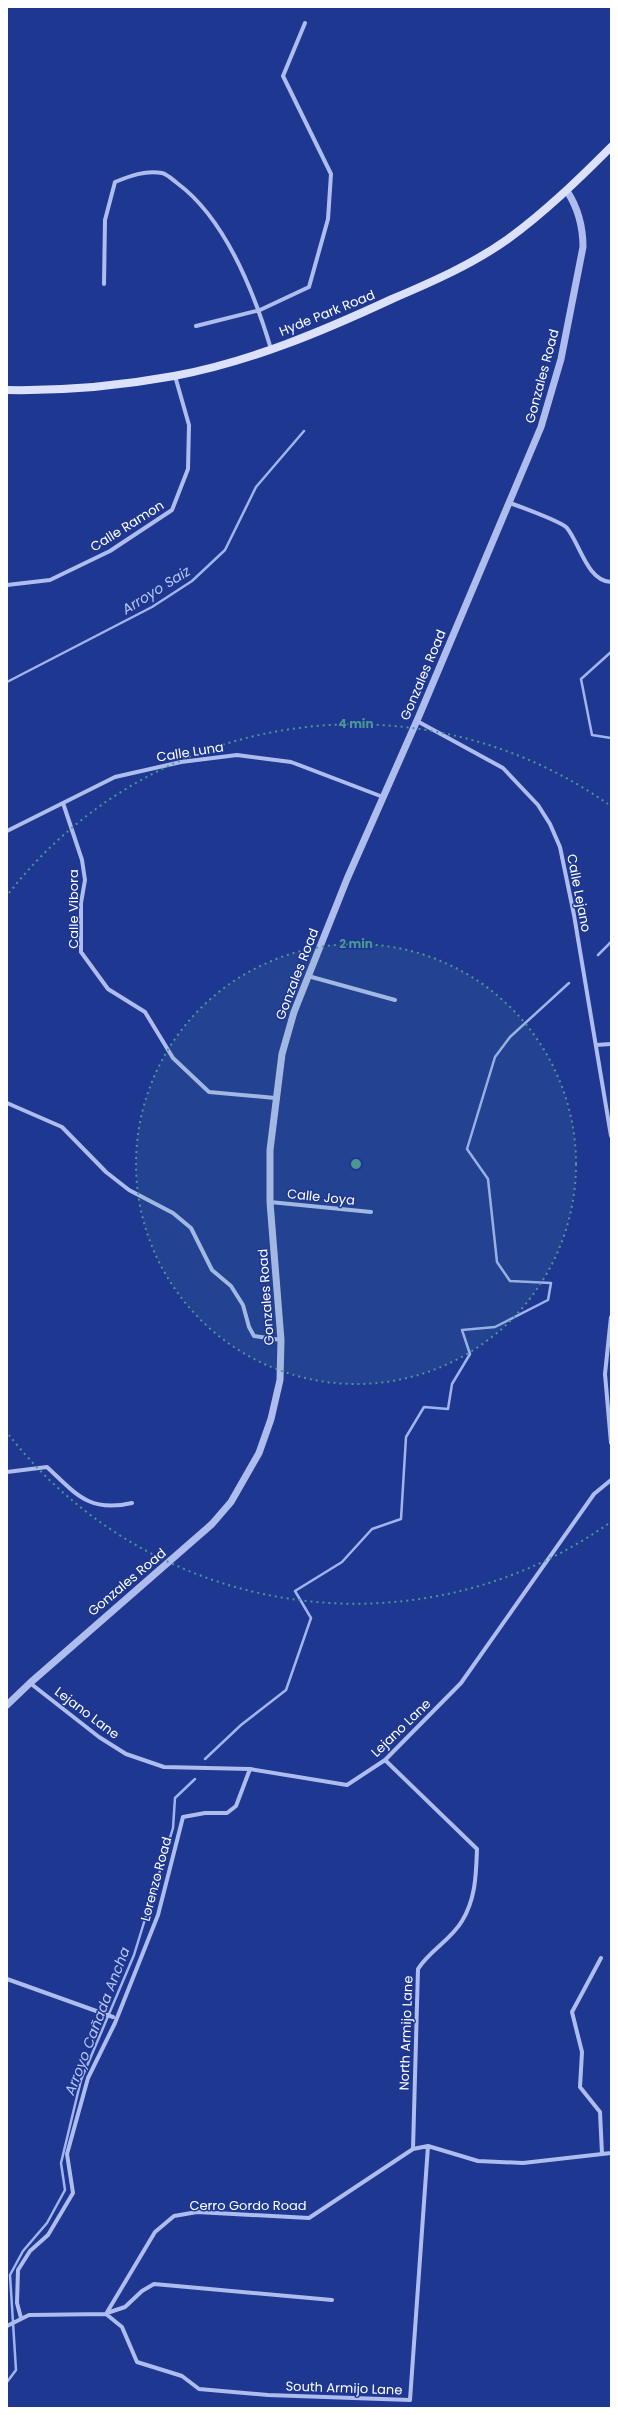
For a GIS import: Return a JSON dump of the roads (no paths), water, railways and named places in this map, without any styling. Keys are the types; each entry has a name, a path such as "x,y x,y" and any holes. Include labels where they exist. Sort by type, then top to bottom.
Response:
{"main road":[{"name":"Hyde Park Road","path":"7,390 78,388 175,376 271,349 337,324 446,275 507,240 567,191 611,147"}],"street":[{"path":"196,326 260,310 309,287 328,218 331,174 283,76 305,22"},
{"path":"104,284 105,220 115,182 137,173 163,173 187,190 223,233 260,310 271,349"},
{"name":"Gonzales Road","path":"7,1705 30,1683 212,1524 231,1502 256,1459 271,1419 280,1380 281,1340 270,1202 270,1150 275,1098 282,1054 294,1012 307,976 510,503 541,427 552,394 583,247 583,230 574,202 567,191"},
{"name":"Calle Ramon","path":"7,585 50,580 110,551 172,510 188,469 189,425 175,376"},
{"path":"510,503 567,527 589,568 606,582 611,582"},
{"name":"Calle Lejano","path":"417,721 503,768 538,805 550,824 563,859 611,1136"},
{"name":"Calle Luna","path":"7,831 115,777 181,762 237,755 290,762 383,797"},
{"name":"Calle Vibora","path":"63,803 82,860 85,880 81,903 81,952 108,989 145,1012 173,1058 209,1092 275,1098"},
{"path":"307,976 395,1000"},
{"path":"596,1045 611,1044"},
{"path":"7,1103 62,1127 106,1172 129,1190 173,1213 191,1228 212,1270 231,1286 242,1305 249,1327 254,1336 281,1340"},
{"name":"Calle Joya","path":"270,1202 370,1212"},
{"path":"611,1317 606,1374 611,1443"},
{"path":"7,1472 47,1467 71,1489 91,1504 112,1508 132,1503"},
{"name":"Lejano Lane","path":"30,1683 91,1732 126,1754 164,1767 250,1769 347,1785 386,1760 461,1683 594,1494 611,1480"},
{"name":"North Armijo Lane","path":"386,1760 477,1849 476,1888 462,1922 426,1957 418,1969 412,2149"},
{"name":"Lorenzo Road","path":"21,2318 16,2303 18,2270 30,2251 48,2235 73,2193 67,2154 88,2078 114,2022 158,1915 183,1817 205,1812 227,1813 236,1806 250,1769"},
{"path":"601,1958 572,2012 582,2052 580,2087 600,2112 602,2154"},
{"path":"7,1979 113,2017"},
{"name":"Cerro Gordo Road","path":"106,2314 156,2232 174,2216 197,2212 309,2218 412,2149 428,2146 478,2161 523,2163 611,2153"},
{"name":"South Armijo Lane","path":"106,2314 122,2327 137,2362 182,2376 198,2389 268,2395 410,2400 428,2146"},
{"path":"7,2326 21,2318 44,2314 74,2316 106,2314 125,2307 142,2291 154,2284 332,2300"}],"waterway":[{"name":"Arroyo Saiz","path":"7,682 152,607 192,581 225,550 256,487 304,431"},
{"name":"Arroyo Cañada Ancha","path":"611,652 581,679 592,735 611,738"},
{"name":"Arroyo Cañada Ancha","path":"598,955 611,942"},
{"name":"Arroyo Cañada Ancha","path":"205,1759 241,1725 286,1690 311,1618 295,1591 342,1562 372,1529 401,1519 406,1437 424,1407 448,1409 452,1384 470,1354 462,1330 495,1327 548,1300 551,1283 510,1281 497,1262 488,1179 467,1149 495,1057 510,1037 569,983"},
{"name":"Arroyo Cañada Ancha","path":"7,2382 16,2370 10,2275 23,2251 47,2223 65,2190 61,2163 81,2080 134,1955 173,1828 175,1798 195,1779"}]}
